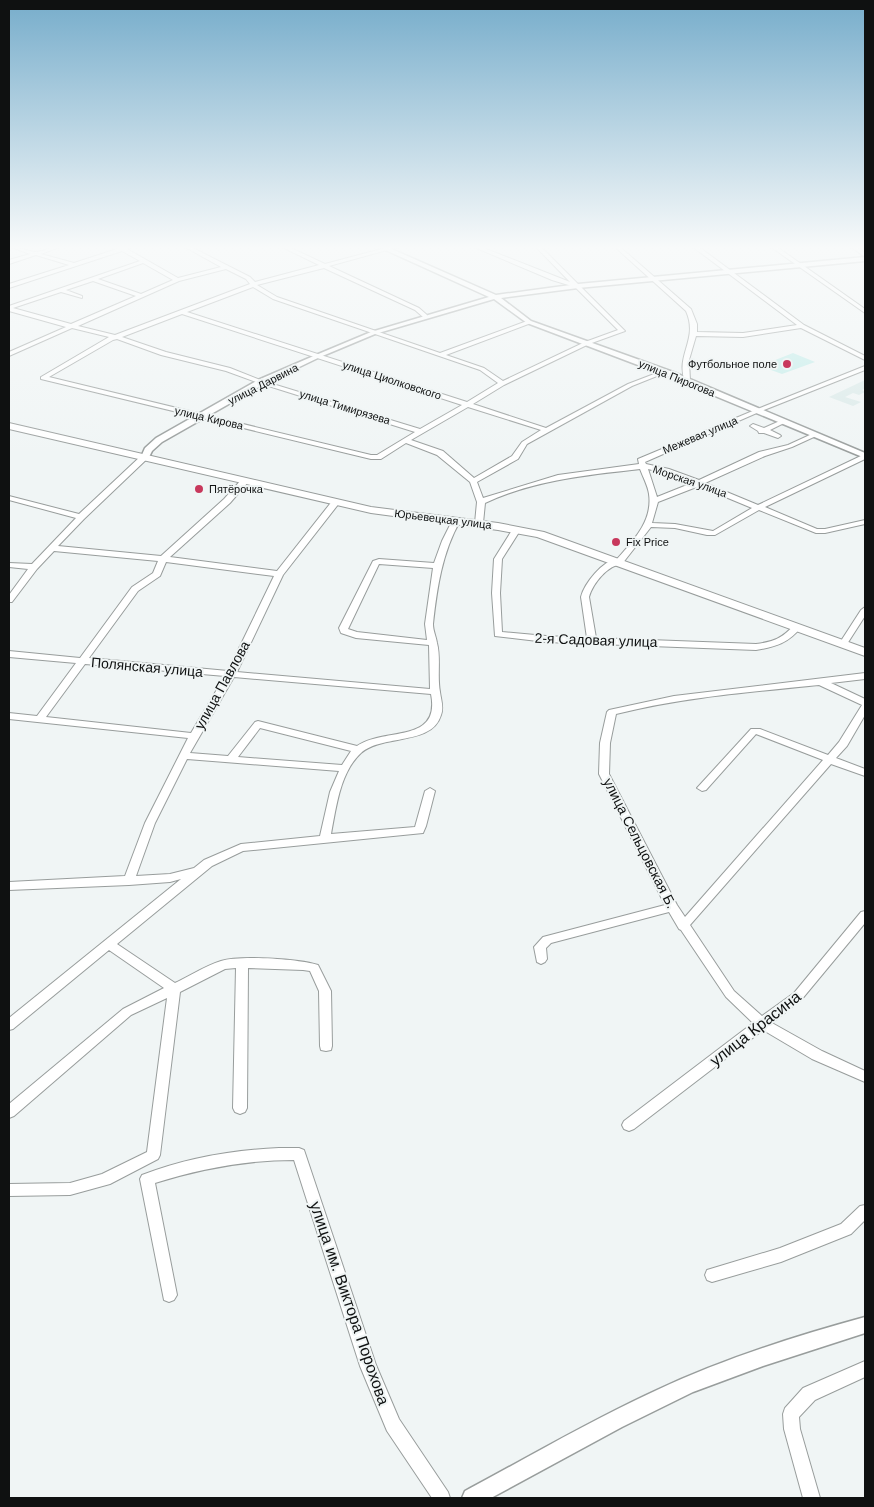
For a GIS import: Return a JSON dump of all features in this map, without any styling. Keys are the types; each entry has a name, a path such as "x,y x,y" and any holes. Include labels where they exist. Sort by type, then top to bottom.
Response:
{"main road":[{"name":"Юрьевецкая улица","path":"9,426 393,514 479,523 517,529 549,537 865,652"}],"street":[{"name":"улица Тимирязева","path":"41,317 117,338 169,355 185,357 421,432"},
{"path":"9,354 91,317"},
{"path":"117,338 168,317"},
{"name":"улица Циолковского","path":"198,317 546,430"},
{"path":"329,317 442,354 492,374 502,384"},
{"name":"улица Дарвина","path":"145,457 148,450 159,440 261,382 373,333 421,317"},
{"name":"улица Пирогова","path":"523,317 529,322 664,372 865,456"},
{"path":"407,441 502,384 586,343 622,331 609,317"},
{"path":"686,381 686,361 695,334 695,321 693,317"},
{"path":"790,317 802,326 865,358"},
{"path":"442,354 529,322"},
{"path":"695,334 743,335 802,326"},
{"name":"улица Кирова","path":"117,338 43,378 375,458 407,441"},
{"name":"Межевая улица","path":"643,466 641,460 865,368"},
{"path":"473,481 514,457 524,444 546,430 630,385 664,372"},
{"path":"762,431 782,422"},
{"path":"753,426 778,436"},
{"path":"654,501 699,483 757,456 790,446 814,435"},
{"path":"407,441 440,453 473,481 481,502 479,523"},
{"path":"648,525 675,526 711,534 759,507 865,456"},
{"path":"9,600 34,568 81,517 145,457"},
{"path":"592,639 585,597 586,591 603,571 618,561 646,530 648,525 654,501 653,492 643,466"},
{"name":"Морская улица","path":"481,502 494,496 558,477 643,466 666,471 699,483 821,532 865,522"},
{"path":"40,719 135,589 157,574 163,559 227,501 245,481"},
{"path":"9,498 81,517"},
{"name":"улица Павлова","path":"129,881 150,823 194,736 231,674 279,574 336,502"},
{"path":"325,839 332,804 345,768 358,750 364,746 415,732 429,726 435,719 438,700 435,692 433,643 429,630 436,566 446,538 456,521"},
{"name":"2-я Садовая улица","path":"517,529 498,559 496,593 498,634 546,639 765,646 775,645 791,635 797,627"},
{"path":"52,548 163,559 279,574"},
{"path":"433,643 356,635 344,631 343,628 376,563 379,561 436,566"},
{"path":"9,565 34,568"},
{"path":"843,644 865,610"},
{"name":"Полянская улица","path":"9,654 435,692"},
{"name":"улица Сельцовская Б.","path":"865,676 779,685 661,701 612,712 605,731 604,774 672,907 730,994 762,1023 817,1055 865,1077"},
{"path":"683,926 843,744 865,705 821,682"},
{"path":"9,716 194,736"},
{"path":"231,759 258,724 358,750"},
{"path":"702,788 757,730 829,760 865,772"},
{"path":"185,756 345,768"},
{"path":"9,1026 208,863 241,848 418,830 421,826 430,791"},
{"path":"9,886 170,878 196,871"},
{"path":"542,959 540,947 547,940 672,907"},
{"name":"улица Красина","path":"629,1125 798,996 865,915"},
{"path":"108,944 174,989"},
{"path":"240,1108 242,963"},
{"path":"9,1112 127,1012 223,965 242,963 303,965 314,968 325,991 326,1046"},
{"path":"9,1190 70,1189 105,1180 153,1155 174,989"},
{"name":"улица им. Виктора Порохова","path":"169,1295 148,1179 233,1156 275,1153 299,1154 368,1366 393,1425 442,1498"},
{"path":"712,1275 781,1255 846,1229 865,1211"},
{"path":"472,1498 619,1418 666,1396 715,1376 865,1325"},
{"path":"811,1498 792,1429 791,1414 809,1394 865,1368"}],"shaded area":[{"name":"Футбольное поле","path":"793,353 815,362 782,374 760,366"},
{"path":"865,380 865,388 862,390 865,392 859,395 853,393 845,397 861,402 853,406 829,397"}],"place":[{"name":"Футбольное поле","path":"787,364"},
{"name":"Пятёрочка","path":"199,489"},
{"name":"Fix Price","path":"616,542"}]}
